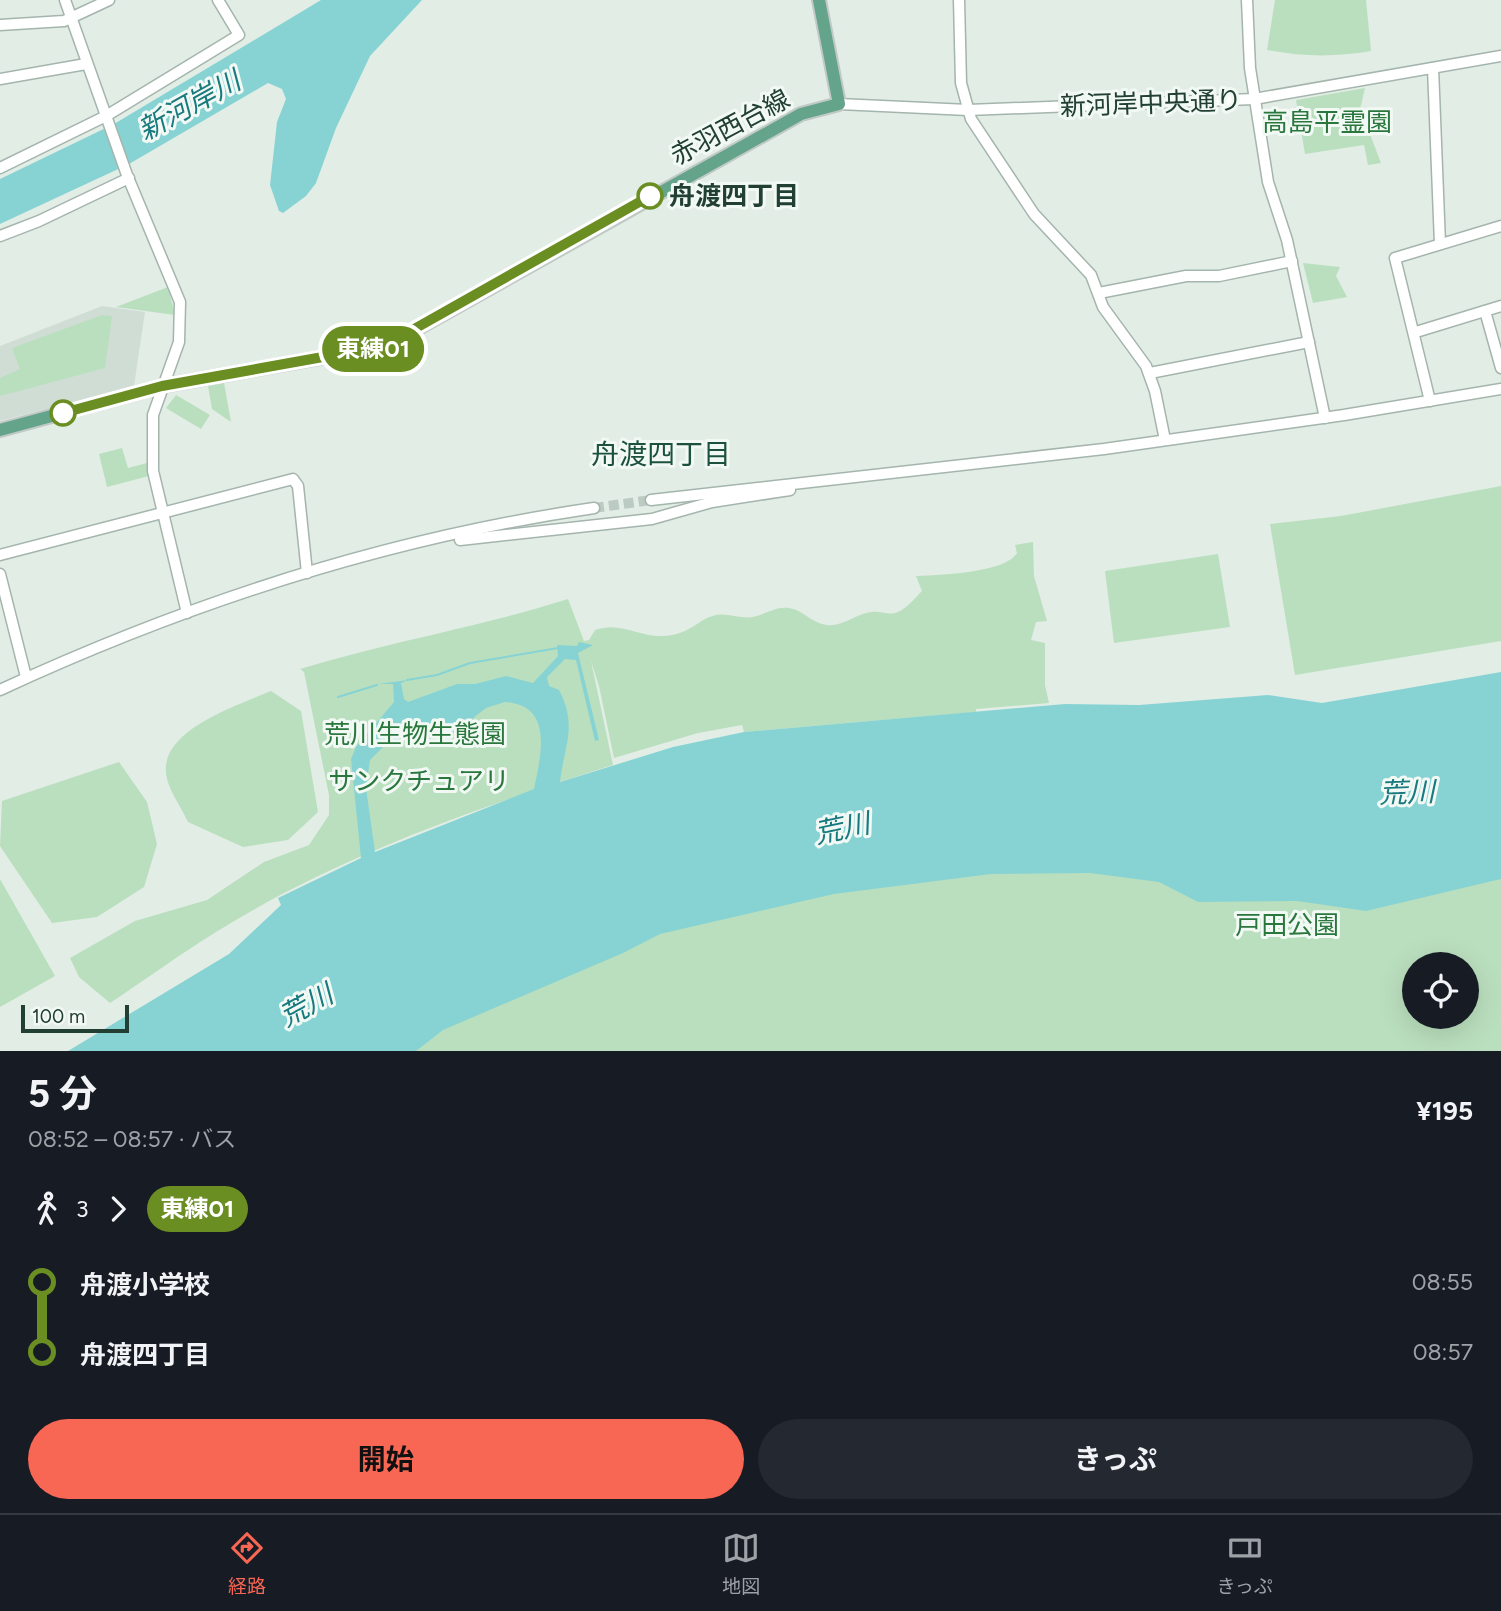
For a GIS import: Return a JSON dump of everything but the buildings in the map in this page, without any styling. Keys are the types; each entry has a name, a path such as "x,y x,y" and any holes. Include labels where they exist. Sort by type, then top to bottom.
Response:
{"main road":[{"path":"819,0 839,104"},
{"name":"赤羽西台線","path":"0,430 162,386 391,343 800,114 839,104"}],"street":[{"path":"65,0 69,19 128,177 180,302 181,333 162,386 152,426 153,471 187,613"},
{"path":"0,25 43,24 69,19 108,0"},
{"path":"0,168 106,118 239,36 218,0"},
{"path":"959,0 961,83 968,110 1034,215 1091,275 1103,307 1150,373 1164,440"},
{"path":"1247,0 1254,99 1268,182 1292,261 1325,418"},
{"name":"新河岸中央通り","path":"839,104 968,110 1254,99 1500,58"},
{"path":"0,79 86,64"},
{"path":"1433,68 1440,244"},
{"path":"0,236 128,177"},
{"path":"1430,401 1416,332 1395,258 1501,226"},
{"path":"1098,293 1186,276 1219,276 1292,261"},
{"path":"1416,332 1501,306"},
{"path":"1485,311 1501,368"},
{"path":"1150,373 1309,342"},
{"path":"651,500 1164,440 1325,418 1501,389"},
{"path":"0,555 293,479 298,486 307,573"},
{"path":"432,538 442,543 500,534 588,528 652,519 712,502 791,489 804,482"},
{"path":"0,690 26,677 187,613 307,573 432,538 594,508"},
{"path":"0,574 26,677"}],"shaded area":[{"path":"102,306 145,312 134,386 0,421 0,346"}],"green space":[{"path":"1275,0 1366,0 1371,51 1319,55 1267,50"},
{"name":"高島平霊園","path":"1365,88 1358,118 1353,120 1355,128 1368,129 1381,163 1368,165 1364,145 1305,154 1296,100"},
{"path":"1303,263 1340,267 1336,276 1347,297 1313,303"},
{"path":"168,287 175,315 116,307"},
{"path":"102,315 112,316 105,368 0,396 0,378 20,369 12,348"},
{"path":"224,383 231,422 212,409 208,386"},
{"path":"176,395 210,415 201,429 166,408"},
{"path":"122,448 128,468 147,463 149,476 107,487 99,454"},
{"path":"1501,486 1501,641 1295,675 1270,524 1341,516"},
{"path":"1033,542 1034,576 1047,621 1036,622 1031,640 1045,643 1045,685 1049,703 744,732 742,725 698,733 614,758 591,661 613,765 409,836 310,880 216,932 110,1003 79,977 70,958 135,921 207,900 264,862 309,845 329,815 329,795 304,672 300,669 568,599 584,641 589,640 595,630 604,628 621,628 654,636 673,635 716,615 753,617 784,608 794,609 822,624 833,625 866,613 898,612 922,591 916,576 986,569 1010,560 1017,553 1015,545"},
{"path":"1218,554 1230,627 1114,643 1105,571"},
{"path":"271,691 301,711 318,812 288,840 243,847 188,822 167,779 168,757 189,731 222,711"},
{"path":"119,762 147,802 157,844 144,887 97,917 52,923 0,846 2,801"},
{"name":"戸田公園","path":"1501,789 1501,1051 226,1051 390,958"},
{"path":"0,879 55,976 0,1007"}],"water":[{"name":"新河岸川","path":"321,0 422,0 370,56 336,128 316,183 306,196 283,213 279,211 270,185 277,122 286,99 282,89 268,83 129,164 0,224 0,179 114,124"},
{"name":"荒川","path":"579,642 593,645 578,653 599,740 595,741 576,660 565,659 547,677 549,686 559,690 568,714 568,736 560,782 673,747 744,732 1065,704 1139,705 1268,695 1322,703 1501,672 1501,879 1366,911 1297,901 1198,902 1159,882 1090,873 991,874 834,894 660,934 623,953 443,1030 416,1051 68,1051 229,954 281,905 278,898 361,858 351,759 356,747 394,702 393,684 378,684 408,680 401,683 404,699 408,702 457,684 475,684 506,676 533,683 558,656 557,645 577,646","holes":["505,702 521,705 531,712 538,722 540,734 541,747 534,789 375,852 366,788 370,760 384,746 416,731 431,731 488,743 487,737 472,724 473,718 486,708"]}],"waterway":[{"path":"407,680 437,675 470,663 558,648"},
{"path":"338,697 377,685"}],"tunnel":[{"path":"594,508 651,500"}],"bus line":[{"name":"東練01","path":"63,413 162,386 384,346 650,196"}],"place":[{"name":"舟渡四丁目","path":"650,196"}],"district":[{"name":"舟渡四丁目","path":"661,454"}],"park label":[{"name":"荒川生物生態園","path":"415,734"},
{"name":"サンクチュアリ","path":"419,781"}]}
